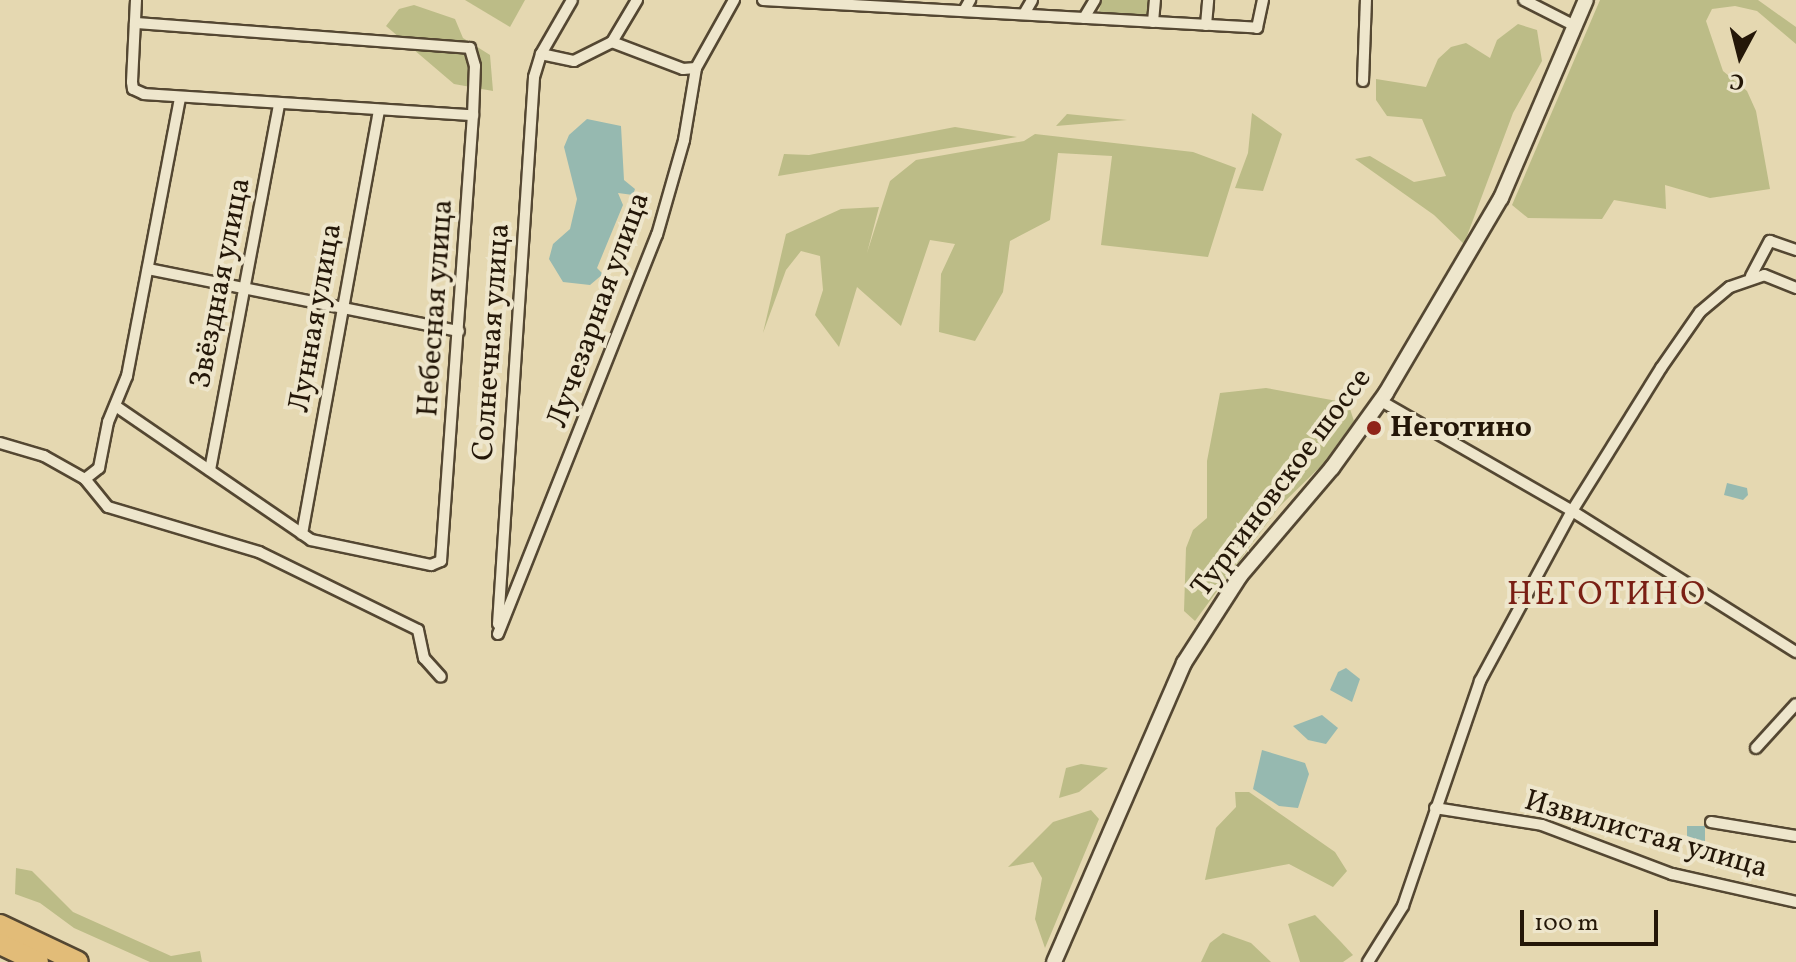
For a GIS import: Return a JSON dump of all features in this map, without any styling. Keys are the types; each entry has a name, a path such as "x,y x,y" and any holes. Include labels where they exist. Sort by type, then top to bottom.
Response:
{"highway":[{"path":"0,925 78,962"},
{"path":"0,944 38,962"}],"main road":[{"name":"Тургиновское шоссе","path":"1054,962 1190,653 1240,576 1332,468 1381,401 1501,198 1586,0"}],"street":[{"path":"136,0 133,89 180,98 279,106 473,115"},
{"name":"Солнечная улица","path":"498,634 534,77 541,54 572,0"},
{"path":"541,54 574,61 612,42 637,0"},
{"name":"Лучезарная улица","path":"498,634 657,235 684,140 696,68 734,0"},
{"path":"763,0 908,4 964,11 1260,28 1263,0"},
{"path":"964,11 970,0"},
{"path":"1024,14 1032,0"},
{"path":"1084,18 1095,0"},
{"path":"1153,22 1155,0"},
{"path":"1206,25 1208,0"},
{"path":"1363,81 1366,0"},
{"path":"1524,0 1575,26"},
{"name":"Небесная улица","path":"135,23 460,44 470,48 475,66 473,115 442,553 437,564 431,565 302,534"},
{"path":"612,42 683,69 696,68"},
{"path":"85,479 99,468 108,422 117,407 148,269 180,98"},
{"name":"Звёздная улица","path":"210,470 279,106"},
{"name":"Лунная улица","path":"302,534 379,110"},
{"path":"1368,962 1403,906 1480,681 1572,511 1684,332 1700,312 1751,276 1770,241 1796,250"},
{"path":"148,269 459,331"},
{"path":"1751,276 1764,275 1796,288"},
{"path":"1381,401 1572,511 1796,652"},
{"path":"117,407 302,534"},
{"path":"0,443 13,445 85,479 108,507 259,552 418,630 424,658 441,677"},
{"path":"1756,748 1796,704"},
{"name":"Извилистая улица","path":"1435,808 1542,825 1672,874 1796,902"},
{"path":"1711,822 1796,836"}],"green space":[{"path":"465,0 525,0 510,27"},
{"path":"1102,0 1149,0 1148,15 1143,19 1098,15"},
{"path":"1600,0 1758,0 1796,27 1796,44 1757,11 1735,6 1712,9 1706,21 1723,71 1747,91 1756,111 1770,189 1710,198 1665,185 1666,209 1614,200 1602,219 1528,218 1512,205"},
{"path":"414,5 455,19 463,38 490,55 493,91 454,84 386,26 399,9"},
{"path":"1518,24 1537,30 1542,61 1513,113 1464,244 1434,215 1355,159 1370,156 1414,182 1446,176 1422,119 1387,116 1376,100 1376,79 1426,87 1438,59 1451,47 1466,43 1490,58 1497,40"},
{"path":"1252,113 1282,134 1263,191 1235,188 1248,153"},
{"path":"1067,114 1127,120 1056,126"},
{"path":"955,127 1017,137 778,176 784,154 809,155"},
{"path":"1035,134 1193,152 1236,168 1208,257 1101,245 1112,156 1058,153 1050,220 1010,241 1003,292 975,341 939,332 941,274 955,244 930,240 901,326 857,287 839,347 815,315 823,290 820,256 801,251 786,270 763,333 786,234 841,209 879,207 867,253 890,181 916,160 1024,141"},
{"path":"1266,388 1348,403 1354,421 1322,465 1279,507 1195,621 1184,611 1186,548 1193,530 1207,518 1207,461 1220,393"},
{"path":"1081,764 1108,768 1079,792 1059,798 1066,768"},
{"path":"1235,792 1249,792 1335,852 1347,871 1333,887 1289,864 1205,880 1216,828 1236,807"},
{"path":"1091,810 1099,819 1045,948 1035,919 1042,878 1033,862 1008,867 1053,822"},
{"path":"16,868 32,871 73,912 171,956 200,951 202,962 150,962 74,928 40,903 15,894"},
{"path":"1315,915 1353,955 1343,962 1300,962 1288,924"},
{"path":"1223,933 1251,943 1271,962 1201,962 1210,943"}],"water":[{"path":"587,119 621,126 624,180 635,189 633,195 618,193 623,205 597,268 603,274 590,285 563,282 549,259 553,244 570,229 577,199 564,147 569,135"},
{"path":"1727,483 1747,488 1748,495 1743,500 1724,495"},
{"path":"1346,668 1360,679 1352,702 1330,690 1338,672"},
{"path":"1322,715 1338,728 1326,744 1308,740 1293,726"},
{"path":"1262,750 1305,763 1309,774 1298,808 1279,806 1253,789"},
{"path":"1687,826 1705,826 1705,850 1687,850"}],"place":[{"name":"Неготино","path":"1374,428"}],"district":[{"name":"НЕГОТИНО","path":"1607,596"}]}
